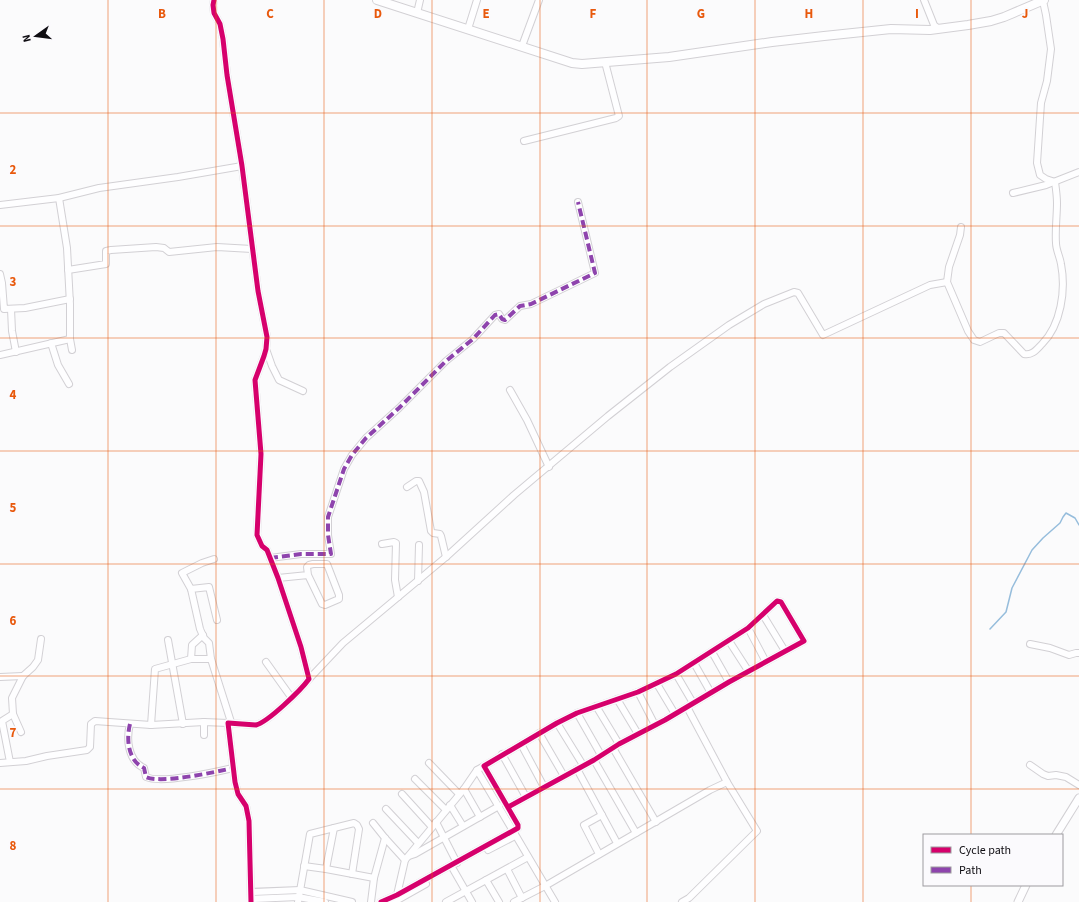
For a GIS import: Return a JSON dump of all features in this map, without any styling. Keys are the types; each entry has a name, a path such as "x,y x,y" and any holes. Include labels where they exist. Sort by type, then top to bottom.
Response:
{"main road":[{"path":"377,0 572,63 582,64 676,56 772,42 890,29 939,29 991,21 1043,0"}],"street":[{"path":"214,0 213,10 222,30 228,83 242,166 258,291 267,334 263,362 255,380 261,454 256,530 258,540 267,550 278,578 301,647 309,679"},
{"path":"417,13 420,0"},
{"path":"468,29 477,0"},
{"path":"522,46 539,0"},
{"path":"924,0 934,25 939,29"},
{"path":"1043,0 1051,56 1047,81 1041,103 1037,163 1038,170 1043,178 1055,182"},
{"path":"524,141 619,116 605,62"},
{"path":"0,205 59,198 98,188 178,177 242,166"},
{"path":"1013,193 1055,182 1079,172"},
{"path":"961,228 949,267 947,282 968,330 974,340 980,342 999,333 1004,333 1024,354 1027,355 1035,351 1049,336 1055,323 1061,302 1063,279 1061,262 1056,245 1057,201 1055,182"},
{"path":"59,198 66,235 70,299 70,339 72,350"},
{"path":"270,558 302,554 331,554 328,535 328,517 330,510 344,470 352,455 366,438 446,362 473,339 495,316 498,314 505,320 520,306 525,306 595,273 578,202"},
{"path":"68,270 106,264 106,251 111,250 156,247 164,248 169,252 217,247 252,249"},
{"path":"0,274 2,283 2,309 11,309 70,299"},
{"path":"0,763 26,761 87,750 90,747 91,724 93,721 151,725 204,722 260,724 274,714 343,643 418,581 514,496 608,416 670,367 729,325 764,304 790,292 798,293 823,335 930,285 947,282"},
{"path":"11,309 12,331 16,352"},
{"path":"0,355 70,339"},
{"path":"51,343 58,365 69,384"},
{"path":"266,349 279,380 303,391"},
{"path":"510,390 527,420 549,467"},
{"path":"407,487 420,480 424,492 431,531 440,534 446,557"},
{"path":"382,544 396,543 395,580 398,597"},
{"path":"418,581 419,545"},
{"path":"214,559 182,573 191,589 202,635 209,644 211,659 230,723 235,782 238,794 246,806 249,821 251,898"},
{"path":"327,564 339,595 338,599 325,605 322,604 308,575 307,568 309,565 327,564"},
{"path":"278,578 308,575"},
{"path":"191,589 209,587 217,620"},
{"path":"397,895 407,858 477,770 502,754 577,713 638,692 676,674 748,628 778,601 781,602 804,642 729,682 692,703 687,708 616,746 508,808"},
{"path":"763,615 785,651"},
{"path":"748,628 766,662"},
{"path":"191,660 192,646 202,635"},
{"path":"21,732 13,714 12,698 22,676 34,667 38,660 41,639"},
{"path":"168,640 183,724"},
{"path":"729,641 749,672"},
{"path":"1030,644 1050,648 1070,655 1079,653"},
{"path":"712,652 729,682"},
{"path":"151,725 155,669 191,660 211,659"},
{"path":"266,662 291,697"},
{"path":"694,663 711,693"},
{"path":"676,674 692,703"},
{"path":"0,678 22,676"},
{"path":"657,684 675,714"},
{"path":"638,692 655,725"},
{"path":"617,699 638,734"},
{"path":"596,706 656,822"},
{"path":"682,902 689,898 757,832 727,782 687,708"},
{"path":"577,713 601,755"},
{"path":"10,762 2,721 13,714"},
{"path":"204,722 204,735"},
{"path":"557,723 583,765"},
{"path":"130,724 127,735 128,746 137,765 144,768 146,777 150,779 166,779 212,773 233,768"},
{"path":"539,733 564,776"},
{"path":"521,744 544,787"},
{"path":"502,754 526,797"},
{"path":"594,760 636,833"},
{"path":"429,763 461,791 480,817"},
{"path":"1030,765 1043,774 1048,776 1056,775 1066,777 1079,785"},
{"path":"394,902 514,834 518,827 484,766"},
{"path":"577,769 617,844"},
{"path":"477,770 555,902"},
{"path":"415,779 448,808 463,826"},
{"path":"514,902 545,886 710,790 727,782"},
{"path":"402,794 434,824 445,838 457,863"},
{"path":"1057,834 1079,798"},
{"path":"407,858 445,838 499,806"},
{"path":"386,809 418,843"},
{"path":"599,854 584,825 602,815"},
{"path":"298,900 310,834 354,823 357,825 359,829 352,874"},
{"path":"374,823 385,838 407,858"},
{"path":"326,869 334,828"},
{"path":"381,902 514,834"},
{"path":"371,902 374,878 385,838"},
{"path":"446,902 528,857"},
{"path":"304,866 374,878"},
{"path":"453,869 472,902"},
{"path":"507,869 522,898"},
{"path":"486,880 498,902"},
{"path":"1018,902 1026,886"},
{"path":"251,898 300,890 352,902"},
{"path":"251,898 325,902"}],"waterway":[{"path":"990,629 1006,612 1012,588 1032,550 1060,523 1066,513 1075,518 1079,525"}],"marked path":[{"path":"270,558 301,554 331,554 328,535 328,517 344,469 352,455 366,438 399,408 446,361 473,339 495,315 499,314 502,319 505,320 520,306 531,304 595,273 578,202"},
{"path":"130,724 128,743 131,755 134,760 144,768 146,777 153,779 176,778 233,768"}],"cycle path":[{"path":"214,0 214,13 220,24 223,39 227,75 242,166 258,291 267,337 266,349 255,380 261,454 257,535 262,546 267,550 278,578 301,647 309,679 284,705 261,723 256,725 228,723 235,782 238,794 246,806 249,821 251,902"},
{"path":"381,902 397,895 518,828 518,825 484,766 557,723 577,713 638,692 676,674 748,628 777,601 781,602 804,641 508,807"}]}
